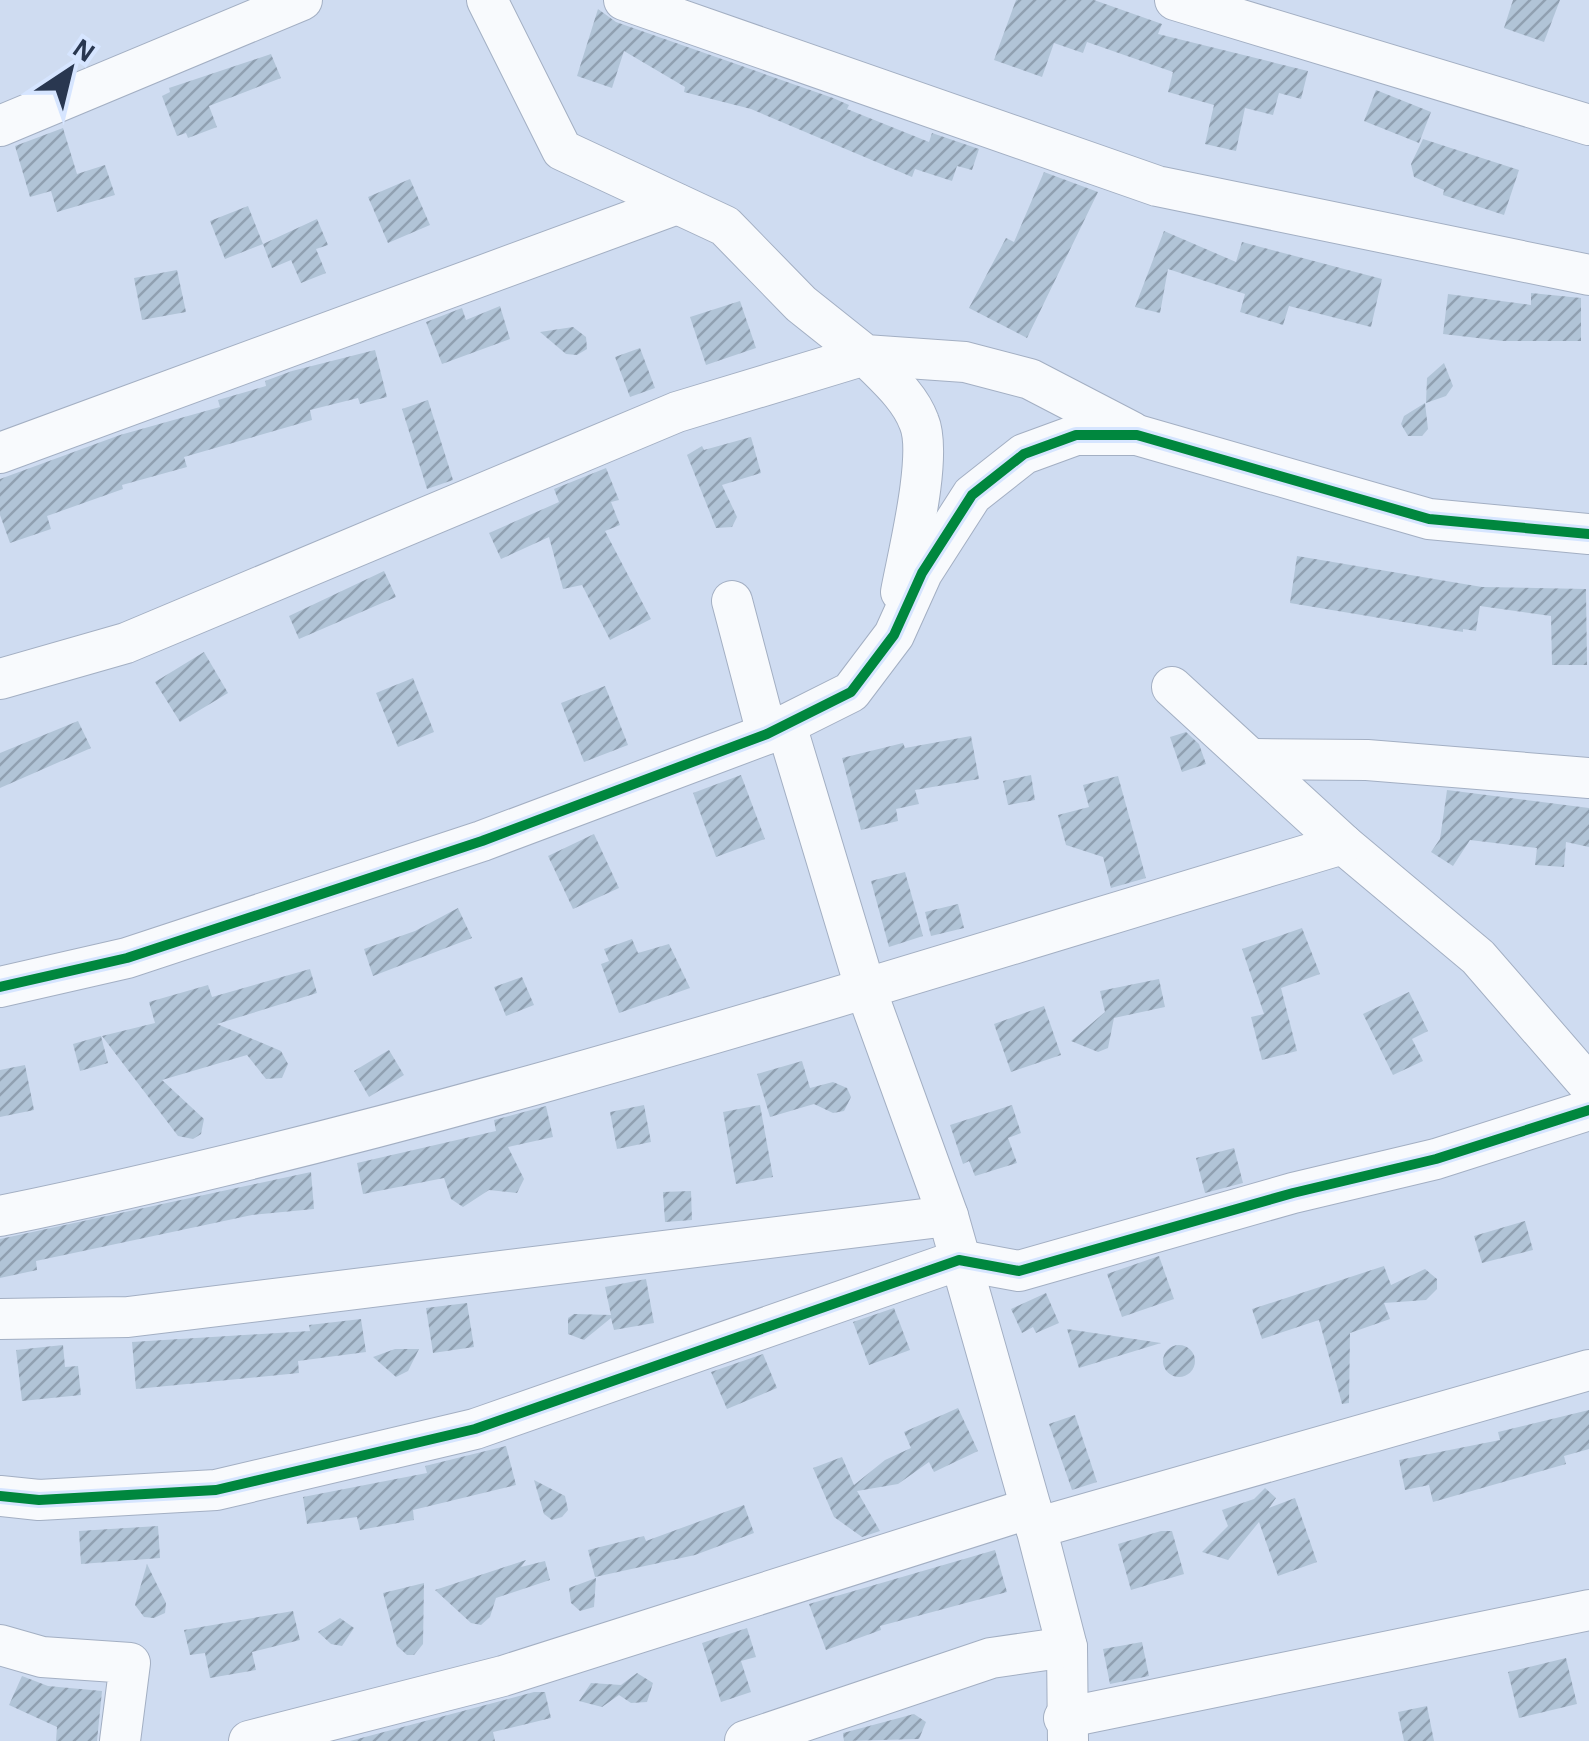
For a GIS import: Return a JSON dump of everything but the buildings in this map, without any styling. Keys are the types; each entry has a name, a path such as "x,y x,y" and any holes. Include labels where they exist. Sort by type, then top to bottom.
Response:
{"street":[{"path":"0,126 302,0"},
{"path":"487,0 562,150 725,226 801,304 865,356 901,392 921,424 922,470 894,635"},
{"path":"624,0 1157,186 1589,275"},
{"path":"1175,0 1589,124"},
{"path":"0,453 676,204"},
{"path":"0,679 126,643 677,412 865,356 966,362 1030,379 1137,435 1429,520 1589,534"},
{"path":"0,988 146,952 482,840 777,729 851,692 894,635 922,573 972,495 1024,454 1058,441 1076,435 1137,435"},
{"path":"732,601 948,1216 1067,1647 1066,1729 1589,1610"},
{"path":"1172,687 1255,758 1342,844 1478,957 1589,1085"},
{"path":"1255,758 1367,760 1589,778"},
{"path":"0,1216 187,1177 444,1110 1342,844"},
{"path":"0,1496 39,1500 216,1490 474,1429 959,1260 1019,1271 1293,1194 1436,1159 1589,1110"},
{"path":"0,1319 128,1317 948,1216"},
{"path":"250,1741 503,1676 1034,1518 1589,1370"},
{"path":"0,1645 42,1657 130,1664 120,1741"},
{"path":"745,1741 991,1658 1067,1647"}],"cycle path":[{"path":"0,987 127,958 482,841 767,734 851,692 894,635 922,573 972,495 1024,454 1076,435 1137,435 1429,519 1589,534"},
{"path":"0,1496 39,1500 216,1490 475,1429 959,1260 1019,1271 1293,1193 1436,1159 1589,1110"}]}
